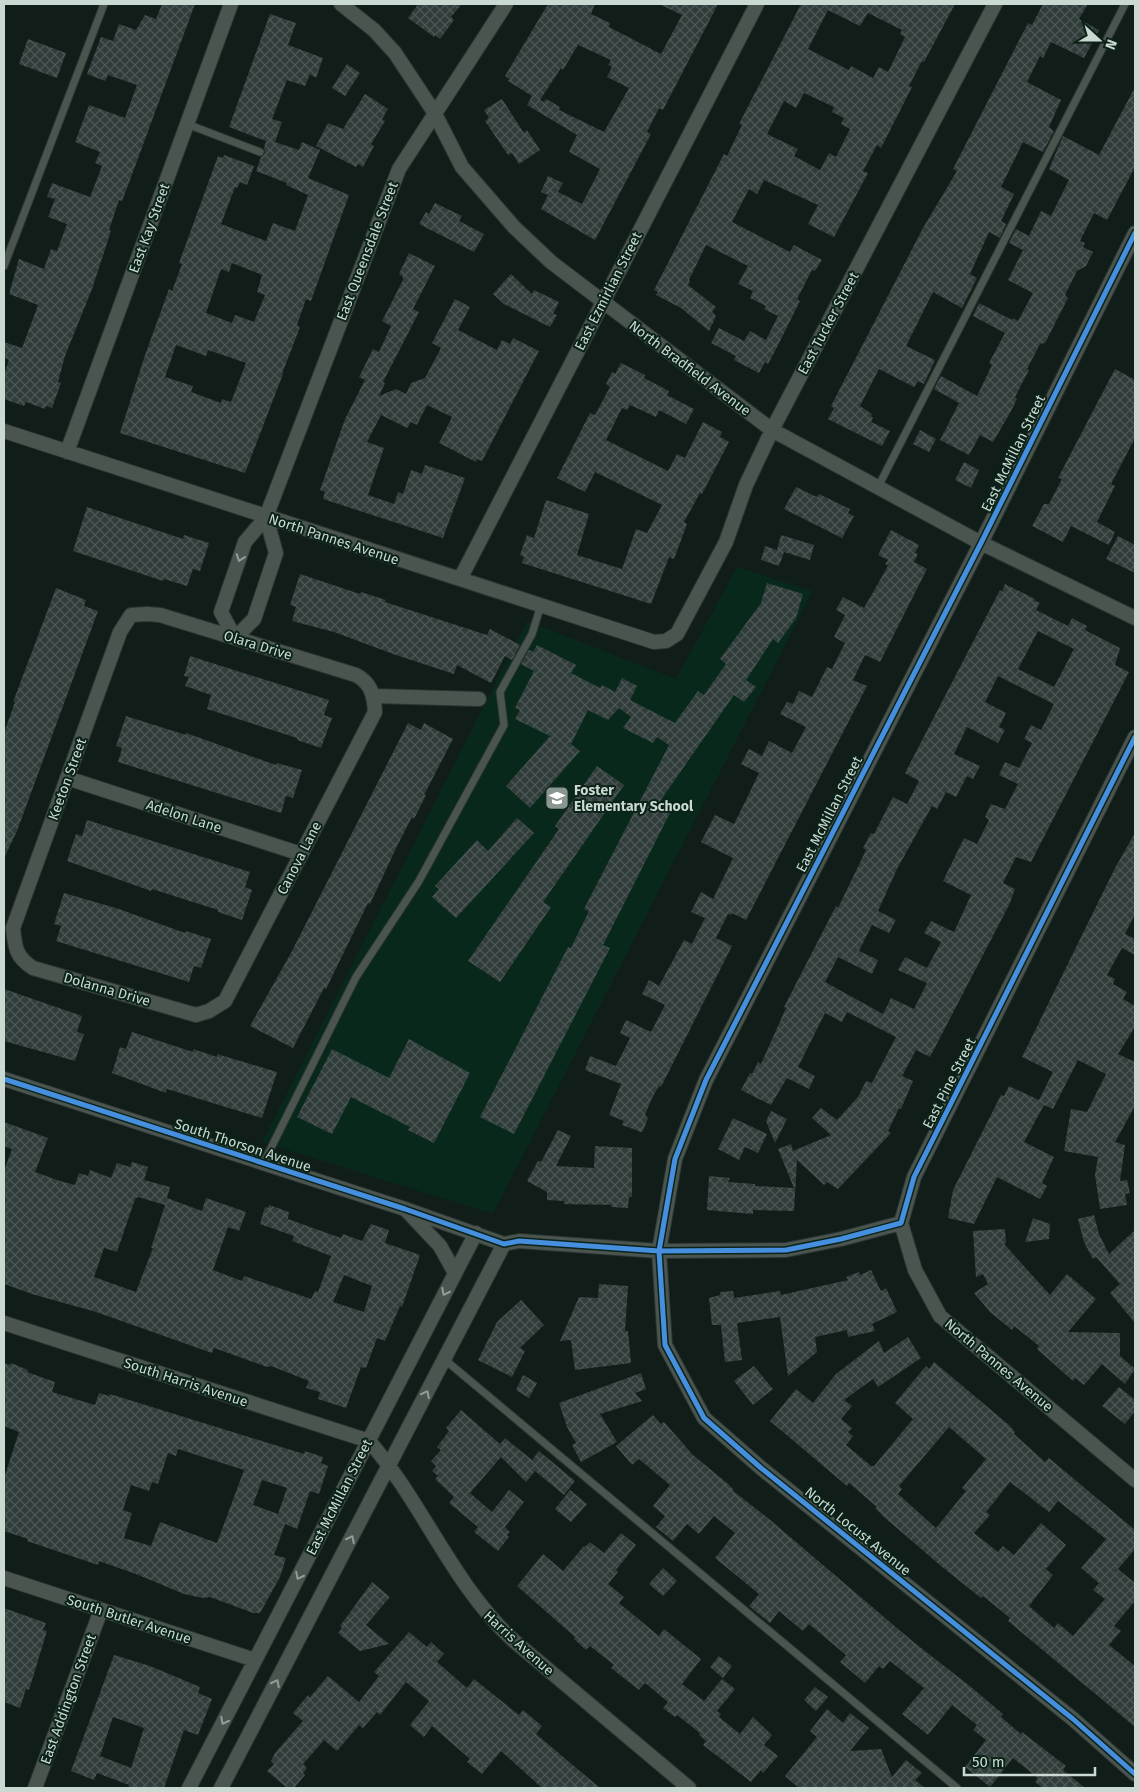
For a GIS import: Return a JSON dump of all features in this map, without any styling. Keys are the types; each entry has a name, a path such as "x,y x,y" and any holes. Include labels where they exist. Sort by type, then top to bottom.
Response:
{"street":[{"name":"East Kay Street","path":"67,452 230,4"},
{"name":"East Queensdale Street","path":"234,638 221,612 245,542 266,517 398,169 506,4"},
{"name":"East Ezmirlian Street","path":"460,579 757,4"},
{"name":"East Tucker Street","path":"666,641 677,634 726,542 746,485 772,430 995,4"},
{"name":"North Bradfield Avenue","path":"348,6 395,53 434,112 462,166 514,227 551,262 772,430 981,543 1135,618"},
{"name":"East McMillan Street","path":"659,1251 675,1160 706,1080 981,543 1135,233"},
{"name":"North Pannes Avenue","path":"4,431 654,642 666,641"},
{"path":"234,638 254,619 276,553 266,517"},
{"name":"Olara Drive","path":"131,615 160,615 356,675 366,680 374,696"},
{"name":"Keeton Street","path":"15,945 13,928 120,632 131,615"},
{"path":"374,696 479,699"},
{"name":"Canova Lane","path":"209,1011 225,1001 302,854 375,712 374,696"},
{"name":"East Pine Street","path":"901,1222 914,1177 1135,738"},
{"name":"Adelon Lane","path":"67,778 302,854"},
{"name":"Dolanna Drive","path":"15,945 21,960 34,968 196,1015 209,1011"},
{"name":"South Thorson Avenue","path":"4,1079 476,1233"},
{"path":"405,1209 440,1246 455,1273"},
{"name":"North Pannes Avenue","path":"901,1222 915,1270 940,1316 1134,1475"},
{"path":"476,1233 504,1244 519,1241 659,1251 786,1250 841,1239 901,1222"},
{"name":"East McMillan Street","path":"189,1788 476,1233"},
{"path":"221,1788 504,1244"},
{"name":"North Locust Avenue","path":"659,1251 665,1345 704,1418 761,1468 1073,1719 1135,1774"},
{"name":"South Harris Avenue","path":"4,1323 369,1441"},
{"name":"Harris Avenue","path":"369,1441 389,1464 451,1564 488,1616 514,1641 689,1788"},
{"name":"South Butler Avenue","path":"4,1578 255,1660"},
{"name":"East Addington Street","path":"35,1788 101,1610"}],"lane":[{"path":"4,266 104,4"},
{"path":"878,487 1125,4"},
{"path":"187,124 260,152"},
{"path":"263,1164 356,977 419,881 504,725 500,692 532,634 541,605"},
{"path":"444,1359 957,1788"}],"shaded area":[{"path":"737,567 813,591 493,1214 262,1142 527,621 676,679"}],"building":[{"path":"162,4 195,4 122,201 119,200 92,289 65,356 58,382 61,383 52,408 46,406 45,409 26,402 24,406 4,399 4,374 9,360 4,358 4,342 22,348 38,305 9,294 19,259 44,269 51,249 57,251 67,224 48,217 55,199 47,197 52,183 90,197 102,166 95,163 100,152 75,142 89,105 125,118 137,85 108,75 105,81 87,74 101,37 113,41 119,24 136,30 145,15 156,19"},
{"path":"418,4 462,4 451,17 454,20 440,39 435,35 434,37 408,18"},
{"path":"548,4 595,4 591,14 610,23 609,27 661,54 682,15 659,4 718,4 663,110 659,108 647,132 651,134 595,240 541,209 548,195 541,192 548,176 563,183 558,192 582,204 600,169 569,152 577,135 527,105 532,96 508,81 510,79 505,76","holes":["578,45 611,60 608,65 612,67 607,77 629,88 604,132 559,110 560,107 546,99 544,102 540,100 561,68 563,70"]},
{"path":"801,4 955,4 909,86 912,87 881,148 877,145 863,171 868,173 834,237 808,224 818,205 764,180 757,194 749,189 732,222 790,252 794,245 822,260 815,271 812,270 797,299 800,301 774,353 768,364 765,362 759,373 734,360 736,356 711,343 719,328 744,341 750,331 766,340 778,316 764,309 766,306 750,298 753,291 738,284 748,266 706,245 688,285 716,307 712,312 716,316 709,331 681,308 656,295 658,292 654,290 724,154 727,156 742,125 739,124","holes":["828,10 860,26 868,13 902,30 900,34 905,37 888,72 879,67 873,78 851,66 849,70 808,49","804,93 834,107 832,112 844,118 841,124 850,129 836,157 829,153 820,170 794,156 798,149 767,134 784,101 796,108"]},
{"path":"1043,4 1088,4 1079,19 1099,30 1084,58 1051,42 1043,58 1040,56 1027,82 1061,100 1049,127 1054,131 1043,152 1023,142 1001,187 1014,194 1001,221 1006,224 1000,238 989,232 970,274 977,278 962,308 933,292 906,346 935,360 924,384 918,381 914,387 879,369 860,406 872,414 871,422 890,431 882,446 828,419 834,408 831,406 923,228 957,171 953,169 1028,23 1032,25"},
{"path":"270,14 296,23 288,45 323,58 316,78 310,74 305,86 287,80 272,119 282,122 275,142 299,150 302,142 320,150 308,178 349,195 311,301 306,299 297,325 300,327 245,473 120,433 145,355 169,289 172,291 182,264 179,263 218,156 223,158 224,155 254,166 247,185 240,182 237,188 235,187 221,224 266,241 273,223 295,231 308,195 286,185 287,183 256,171 261,157 265,153 266,141 229,127","holes":["232,263 262,275 257,292 265,295 254,322 235,315 232,323 206,313 221,269 229,272","176,345 206,356 208,350 246,363 231,402 222,399 221,403 191,392 193,386 165,377"]},
{"path":"28,39 66,53 57,78 19,64"},
{"path":"347,64 360,73 345,96 332,88"},
{"path":"1135,87 1135,167 1107,220 1094,213 1080,241 1085,243 1083,247 1093,252 1086,266 1077,271 1065,295 1068,298 1045,343 1040,344 1027,369 1029,370 1015,397 1017,399 1010,413 993,442 980,435 969,455 940,440 959,403 934,389 941,376 977,396 992,365 989,363 1005,333 973,316 979,303 1012,320 1013,318 1018,321 1033,293 1008,280 1023,250 1009,243 1016,229 1029,236 1041,211 1051,216 1069,180 1049,169 1063,136 1099,155"},
{"path":"365,94 388,109 382,119 385,121 371,144 374,146 363,167 358,164 356,167 316,146 328,123 343,129"},
{"path":"502,99 524,133 527,130 540,150 519,164 512,153 508,155 485,121 489,118 484,110"},
{"path":"435,203 462,216 459,221 484,234 474,252 419,224 426,212 429,214"},
{"path":"409,253 435,266 413,309 419,312 383,382 385,383 379,396 396,389 406,394 411,383 425,378 441,348 432,343 455,299 470,307 458,330 497,350 502,340 510,344 513,338 539,351 482,461 477,459 476,462 439,443 452,417 427,405 417,425 411,422 407,428 381,415 367,442 384,448 368,495 394,504 398,492 403,494 411,470 422,474 425,465 465,478 443,538 323,499 325,492 320,490 345,419 365,380 359,377 373,349 379,352 391,326 382,321 403,280 403,277 399,274"},
{"path":"511,274 532,294 534,290 559,302 553,314 557,315 550,327 504,304 493,294"},
{"path":"621,363 645,375 644,378 669,391 667,395 694,409 686,424 659,410 656,417 630,405 627,410 622,408 606,440 668,471 677,454 685,458 703,422 722,432 720,437 729,442 702,494 700,493 684,522 687,524 674,559 669,557 651,604 522,563 524,557 520,555 527,535 534,538 546,500 589,514 577,555 622,569 636,529 647,533 662,505 595,472 585,492 557,478 590,413 595,415 610,387 606,384 612,372 615,374"},
{"path":"1115,369 1135,380 1135,438 1111,484 1115,486 1097,522 1115,532 1109,545 1071,526 1063,542 1032,526 1044,504 1049,504 1062,479 1058,478"},
{"path":"920,430 936,439 929,452 913,444"},
{"path":"964,462 979,470 971,488 955,480"},
{"path":"796,487 817,497 819,494 850,509 848,513 854,516 842,538 784,509"},
{"path":"87,507 183,539 184,535 209,543 200,571 193,569 187,586 164,579 163,581 73,551"},
{"path":"891,530 919,545 915,553 918,554 914,562 927,569 880,662 865,655 853,680 867,686 746,920 732,913 731,915 728,914 716,938 732,946 661,1087 659,1086 651,1100 645,1115 648,1118 643,1131 641,1132 622,1125 624,1121 609,1115 621,1084 585,1070 590,1056 616,1066 630,1038 620,1033 626,1020 651,1032 665,1005 642,994 649,980 659,986 684,940 692,944 705,918 691,912 701,892 713,899 733,858 701,842 715,815 734,824 759,773 741,764 749,749 762,756 769,741 792,753 806,727 780,714 787,702 793,704 799,691 812,697 827,667 832,669 845,643 834,637 845,615 836,610 843,597 864,608 888,566 885,564 888,560 878,555"},
{"path":"781,535 814,545 810,560 784,552 779,566 761,560 765,546 777,550"},
{"path":"1118,536 1135,545 1135,573 1106,559"},
{"path":"300,574 360,594 361,592 386,600 385,602 487,635 490,629 520,645 512,660 505,656 491,683 457,665 454,674 334,632 292,621 296,607 290,605"},
{"path":"767,583 803,594 796,618 778,643 773,639 746,680 756,687 744,702 734,695 658,804 671,811 603,945 610,948 514,1134 480,1117 568,947 571,948 589,911 584,909 669,745 657,737 653,743 623,728 631,717 619,708 608,720 588,710 571,744 580,751 530,808 506,786 550,736 515,719 520,710 515,708 534,671 521,664 529,650 533,652 537,645 576,665 571,673 600,688 602,685 615,692 622,678 637,686 630,700 675,723 698,691 704,695 726,664 720,659 761,603"},
{"path":"1005,584 1040,603 1036,610 1068,626 1072,618 1087,626 1085,630 1120,648 1115,665 1129,672 1031,862 1016,857 1003,883 1015,889 1009,905 930,1057 916,1050 902,1076 913,1081 901,1109 899,1108 888,1131 891,1133 838,1189 827,1182 824,1185 797,1160 794,1211 753,1210 753,1214 707,1210 709,1176 730,1178 728,1182 755,1184 755,1186 794,1188 778,1149 791,1144 793,1151 831,1135 812,1118 821,1108 837,1120 858,1097 866,1081 872,1083 896,1037 847,1012 842,1022 825,1013 798,1067 815,1076 809,1089 787,1078 771,1105 741,1090 758,1062 761,1064 786,1008 784,1007 836,906 838,908 866,850 863,848 871,833 874,834 893,797 907,804 919,781 905,773 1000,590 1002,592","holes":["1038,631 1074,649 1054,687 1018,669","998,676 1054,704 1041,730 1031,725 1024,739 1032,743 1019,768 1005,762 999,775 1018,784 1005,809 991,804 985,817 989,820 977,844 964,838 943,881 971,895 954,932 931,921 924,933 941,942 927,968 905,957 898,970 927,983 914,1009 891,998 883,1014 825,982 838,957 872,974 878,960 859,951 872,925 889,933 896,920 878,911 897,869 932,806 937,809 946,792 956,797 967,776 973,779 980,766 954,754 967,727 998,743 1005,730 999,727 1006,713 985,702"]},
{"path":"56,588 86,600 84,606 98,611 17,831 4,858 4,733 15,702 13,702"},
{"path":"190,656 329,700 324,715 332,718 321,748 297,740 297,738 207,709 211,695 185,686 189,677 184,676"},
{"path":"126,716 186,735 186,733 276,765 277,763 302,770 293,798 286,796 281,813 118,762 122,748 116,746"},
{"path":"408,723 421,730 424,723 453,739 424,795 426,795 414,819 412,817 397,846 370,904 368,903 326,989 324,988 293,1048 250,1026 292,951"},
{"path":"597,766 624,785 543,902 551,907 500,982 468,961 559,829 555,826"},
{"path":"517,818 534,833 456,918 432,897 439,889 435,886 477,840 488,851"},
{"path":"87,820 250,872 245,887 252,890 242,920 218,912 218,910 152,889 151,891 67,861 76,834 82,836"},
{"path":"1135,833 1135,914 1125,934 1135,939 1135,955 1122,948 1107,975 1115,979 1113,984 1127,992 1123,999 1135,1006 1135,1027 1118,1054 1135,1062 1135,1106 1115,1142 1125,1145 1120,1181 1127,1180 1130,1193 1125,1194 1127,1205 1100,1209 1095,1175 1098,1157 1064,1151 1071,1109 1087,1112 1106,1074 1078,1060 1053,1109 1044,1105 1024,1142 1054,1157 1042,1183 1047,1186 1040,1199 997,1177 974,1224 948,1218 953,1190 1001,1095 1004,1096 1009,1086 1039,1100 1053,1072 1022,1057 1115,868"},
{"path":"64,893 119,909 185,933 186,931 211,939 201,968 194,966 189,982 56,941 61,926 54,924"},
{"path":"4,989 82,1016 77,1032 84,1034 75,1061 4,1041"},
{"path":"132,1032 193,1052 193,1049 217,1057 217,1054 277,1072 262,1118 167,1089 166,1093 112,1073 120,1047 126,1049"},
{"path":"409,1039 470,1073 434,1143 408,1130 410,1127 351,1097 332,1134 297,1117 332,1049 389,1078"},
{"path":"771,1111 787,1119 775,1143 766,1121"},
{"path":"733,1118 767,1134 758,1153 745,1147 739,1160 718,1149"},
{"path":"4,1122 48,1138 35,1172 75,1185 79,1173 88,1176 90,1170 111,1178 117,1163 130,1167 132,1162 148,1167 144,1180 170,1187 167,1198 202,1211 206,1198 246,1212 239,1231 228,1227 213,1270 242,1281 244,1276 311,1299 315,1291 318,1292 331,1256 292,1241 294,1236 260,1224 265,1207 268,1208 269,1205 289,1212 288,1219 341,1238 343,1234 362,1241 371,1224 389,1230 385,1243 420,1255 402,1307 400,1306 385,1341 377,1338 366,1368 361,1367 346,1408 318,1399 320,1392 306,1388 309,1381 271,1366 267,1367 214,1348 212,1353 96,1312 4,1284 4,1171 12,1149 4,1146","holes":["138,1197 165,1205 151,1248 153,1248 136,1292 94,1277 104,1248 117,1252 135,1199","344,1275 372,1286 364,1312 333,1302"]},
{"path":"558,1130 571,1136 556,1166 594,1168 595,1146 632,1148 632,1197 629,1197 628,1208 611,1207 612,1205 564,1204 564,1201 547,1200 547,1192 527,1181 538,1161 541,1162"},
{"path":"1094,1215 1099,1234 1109,1254 1135,1230 1135,1323 1110,1293 1120,1284 1096,1257 1093,1259 1084,1242 1078,1219"},
{"path":"1033,1218 1050,1224 1049,1239 1025,1242"},
{"path":"1005,1229 1006,1243 1004,1244 1050,1295 1067,1274 1096,1299 1068,1332 1120,1333 1120,1356 1135,1369 1125,1384 1102,1364 1084,1385 1075,1378 1073,1381 1037,1349 1039,1346 1014,1326 1012,1330 990,1312 974,1293 988,1284 983,1274 976,1277 973,1231"},
{"path":"871,1270 881,1291 886,1288 897,1312 872,1324 875,1331 848,1337 847,1330 815,1337 817,1352 788,1376 780,1317 737,1323 742,1360 725,1362 721,1325 712,1325 709,1298 720,1295 720,1292 733,1291 734,1298 780,1291 781,1295 848,1280 846,1277 859,1272 860,1275"},
{"path":"599,1284 628,1286 625,1331 628,1331 631,1363 575,1370 571,1340 560,1341 579,1297 598,1298"},
{"path":"521,1300 544,1325 520,1348 525,1351 512,1377 478,1360 497,1322"},
{"path":"908,1337 921,1358 878,1387 873,1379 844,1400 852,1406 841,1419 852,1428 848,1432 853,1436 846,1445 871,1466 874,1466 913,1419 895,1403 926,1366 929,1369 934,1362 1009,1425 1015,1432 1014,1434 1045,1462 1049,1458 1135,1530 1135,1549 1118,1569 1135,1583 1135,1601 1114,1626 1121,1631 1109,1645 1135,1666 1135,1727 1008,1621 1010,1618 941,1566 884,1517 875,1508 877,1507 849,1483 847,1486 770,1421 796,1389 813,1403 836,1374 879,1341 884,1353","holes":["949,1427 986,1459 962,1488 966,1491 936,1528 898,1494 902,1489 899,1486","1010,1482 1049,1512 1058,1501 1106,1539 1081,1568 1099,1583 1093,1590 1105,1599 1073,1636 1058,1623 1054,1628 1029,1606 1053,1575 1046,1569 1066,1545 1041,1523 1014,1555 1003,1546 998,1552 974,1533 990,1515 986,1512"]},
{"path":"4,1363 10,1365 11,1363 28,1370 27,1372 55,1382 52,1392 95,1405 99,1393 109,1396 110,1394 304,1454 305,1451 323,1457 321,1463 328,1466 319,1494 310,1491 297,1529 285,1524 274,1555 286,1558 280,1577 260,1613 253,1613 210,1597 203,1598 184,1594 99,1561 98,1565 27,1541 28,1539 4,1531 4,1478 19,1432 4,1426","holes":["178,1449 244,1470 217,1543 160,1522 151,1546 124,1538 132,1513 123,1510 131,1485 149,1491 152,1482 158,1484 168,1453 176,1456","262,1480 287,1488 278,1514 253,1505"]},
{"path":"754,1366 773,1389 753,1405 734,1381"},
{"path":"641,1373 646,1389 635,1393 642,1401 600,1414 617,1442 581,1462 572,1445 576,1443 567,1427 559,1403"},
{"path":"523,1375 537,1383 529,1398 516,1390"},
{"path":"1119,1387 1135,1400 1135,1411 1125,1424 1102,1406"},
{"path":"461,1410 500,1444 505,1438 532,1460 539,1451 575,1481 564,1495 535,1471 526,1482 501,1457 470,1493 492,1512 509,1490 524,1502 505,1527 510,1532 507,1535 509,1537 498,1551 474,1532 478,1527 449,1503 454,1497 435,1479 438,1476 432,1471 436,1466 431,1461 441,1450 437,1447 449,1431 446,1428"},
{"path":"653,1415 661,1424 664,1422 693,1455 727,1483 733,1491 769,1519 911,1640 1003,1714 1001,1717 1021,1734 1022,1732 1066,1766 1063,1770 1085,1788 1043,1788 1035,1782 1038,1778 1013,1758 990,1787 965,1767 986,1740 973,1730 977,1725 952,1705 928,1735 902,1714 924,1688 890,1661 883,1669 879,1666 865,1683 840,1662 846,1655 809,1624 803,1631 779,1611 770,1623 749,1606 759,1594 715,1558 735,1533 714,1516 699,1534 687,1524 673,1541 656,1527 665,1516 653,1506 670,1485 639,1459 632,1465 616,1446"},
{"path":"570,1490 587,1504 571,1522 555,1509"},
{"path":"621,1533 636,1545 616,1570 618,1572 608,1584 624,1597 619,1603 659,1636 664,1629 701,1659 682,1684 704,1701 722,1679 735,1689 717,1711 721,1714 719,1717 740,1734 753,1717 772,1735 764,1745 778,1756 763,1773 761,1770 751,1782 703,1745 706,1741 699,1735 700,1733 677,1715 675,1717 663,1708 668,1702 645,1683 639,1690 611,1668 614,1665 590,1646 586,1650 574,1639 575,1637 517,1586 543,1554 563,1571 584,1546 590,1542 604,1553"},
{"path":"663,1568 677,1581 663,1596 649,1584"},
{"path":"372,1582 390,1597 366,1625 389,1644 360,1651 338,1633 342,1628 340,1626"},
{"path":"4,1608 46,1623 43,1630 47,1631 29,1690 26,1689 20,1708 4,1702"},
{"path":"409,1632 427,1647 431,1642 444,1654 437,1662 467,1688 474,1679 519,1715 523,1710 542,1726 536,1734 600,1788 542,1788 501,1751 482,1774 467,1762 470,1759 432,1726 424,1737 410,1725 429,1701 406,1682 380,1715 377,1712 363,1728 359,1725 337,1751 324,1740 303,1764 307,1768 303,1773 305,1775 294,1788 287,1788 267,1771 274,1764 271,1761 275,1753 303,1721 293,1713 308,1695 310,1697 328,1676 359,1702 379,1676 374,1672"},
{"path":"114,1655 150,1666 200,1687 198,1693 212,1699 198,1735 184,1730 164,1788 128,1788 129,1785 97,1773 94,1780 71,1771","holes":["113,1717 144,1728 131,1768 100,1756"]},
{"path":"719,1656 732,1666 723,1678 710,1667"},
{"path":"815,1687 828,1697 816,1711 804,1700"},
{"path":"827,1709 843,1723 850,1713 869,1728 850,1751 881,1749 892,1777 906,1760 922,1773 915,1780 925,1788 799,1788 785,1776 817,1737 810,1731"}],"cycle path":[{"path":"4,1079 405,1209 504,1244 519,1241 659,1251 675,1159 706,1080 981,543 1135,233"},
{"path":"1135,737 914,1177 901,1223 841,1239 786,1250 659,1251 665,1345 704,1418 761,1468 1073,1719 1135,1774"}],"place":[{"name":"Foster Elementary School","path":"557,798"}]}
